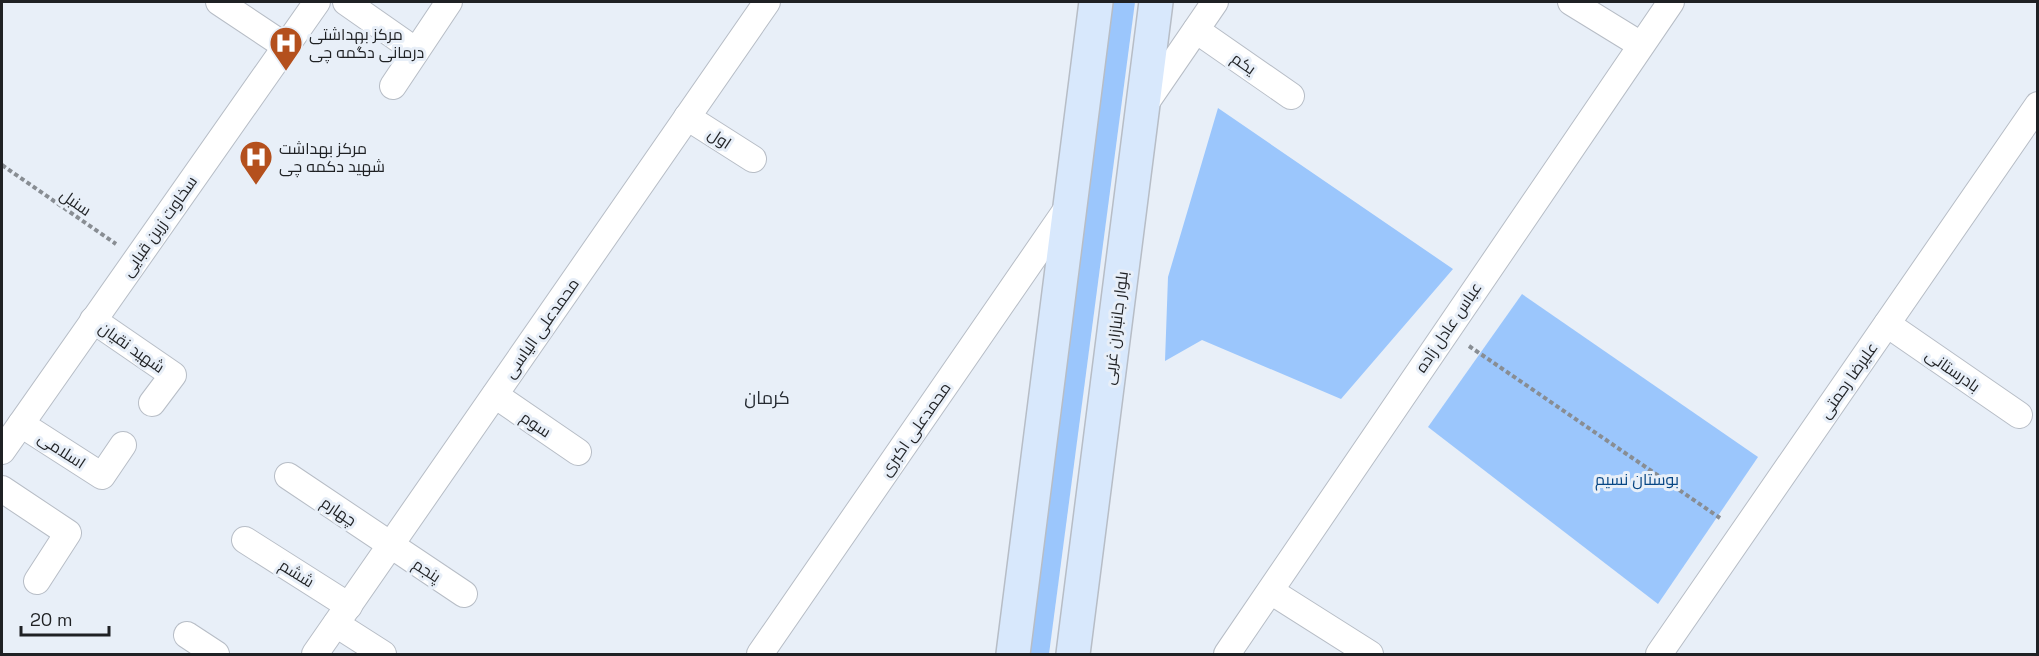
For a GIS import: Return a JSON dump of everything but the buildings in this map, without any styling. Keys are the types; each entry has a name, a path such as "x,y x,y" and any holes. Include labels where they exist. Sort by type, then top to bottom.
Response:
{"main road":[{"path":"1013,654 1096,2"},
{"name":"بلوار جانبازان غربی","path":"1073,654 1156,2"}],"street":[{"path":"219,2 285,46"},
{"name":"سخاوت زرین قبایی","path":"2,451 317,2"},
{"path":"346,2 416,51"},
{"path":"393,86 449,2"},
{"name":"محمدعلی الیاسی","path":"315,654 767,2"},
{"path":"1143,107 1215,2"},
{"path":"1571,2 1641,45"},
{"name":"عباس عادل زاده","path":"1227,654 1272,592 1446,330 1671,2"},
{"name":"یکم","path":"1196,30 1291,96"},
{"name":"علیرضا رحمتی","path":"1659,654 2037,105"},
{"name":"اول","path":"687,117 753,159"},
{"name":"محمدعلی اکبری","path":"760,654 1071,204"},
{"name":"شهید نقیان","path":"93,321 173,375 152,403"},
{"name":"بادرستانی","path":"1887,324 2019,415"},
{"name":"سوم","path":"495,395 578,452"},
{"name":"اسلامی","path":"21,423 102,476 123,445"},
{"name":"چهارم","path":"288,476 391,545"},
{"path":"2,489 68,532 37,581"},
{"name":"ششم","path":"245,540 342,615 383,654"},
{"name":"پنجم","path":"391,545 464,594"},
{"path":"1272,592 1370,654"},
{"path":"187,635 216,654"}],"path":[{"name":"سنبل","path":"2,165 136,259"},
{"path":"1446,330 1743,533"}],"green space":[{"path":"1112,2 1135,2 1049,654 1028,654"},
{"path":"1218,108 1453,269 1341,399 1202,340 1165,361 1168,277"},
{"name":"بوستان نسیم","path":"1522,294 1758,457 1658,604 1428,427"}],"place":[{"name":"مرکز بهداشتی درمانی دگمه چی","path":"286,72"},
{"name":"مرکز بهداشت شهید دکمه چی","path":"256,186"}],"district":[{"name":"کرمان","path":"767,398"}]}
